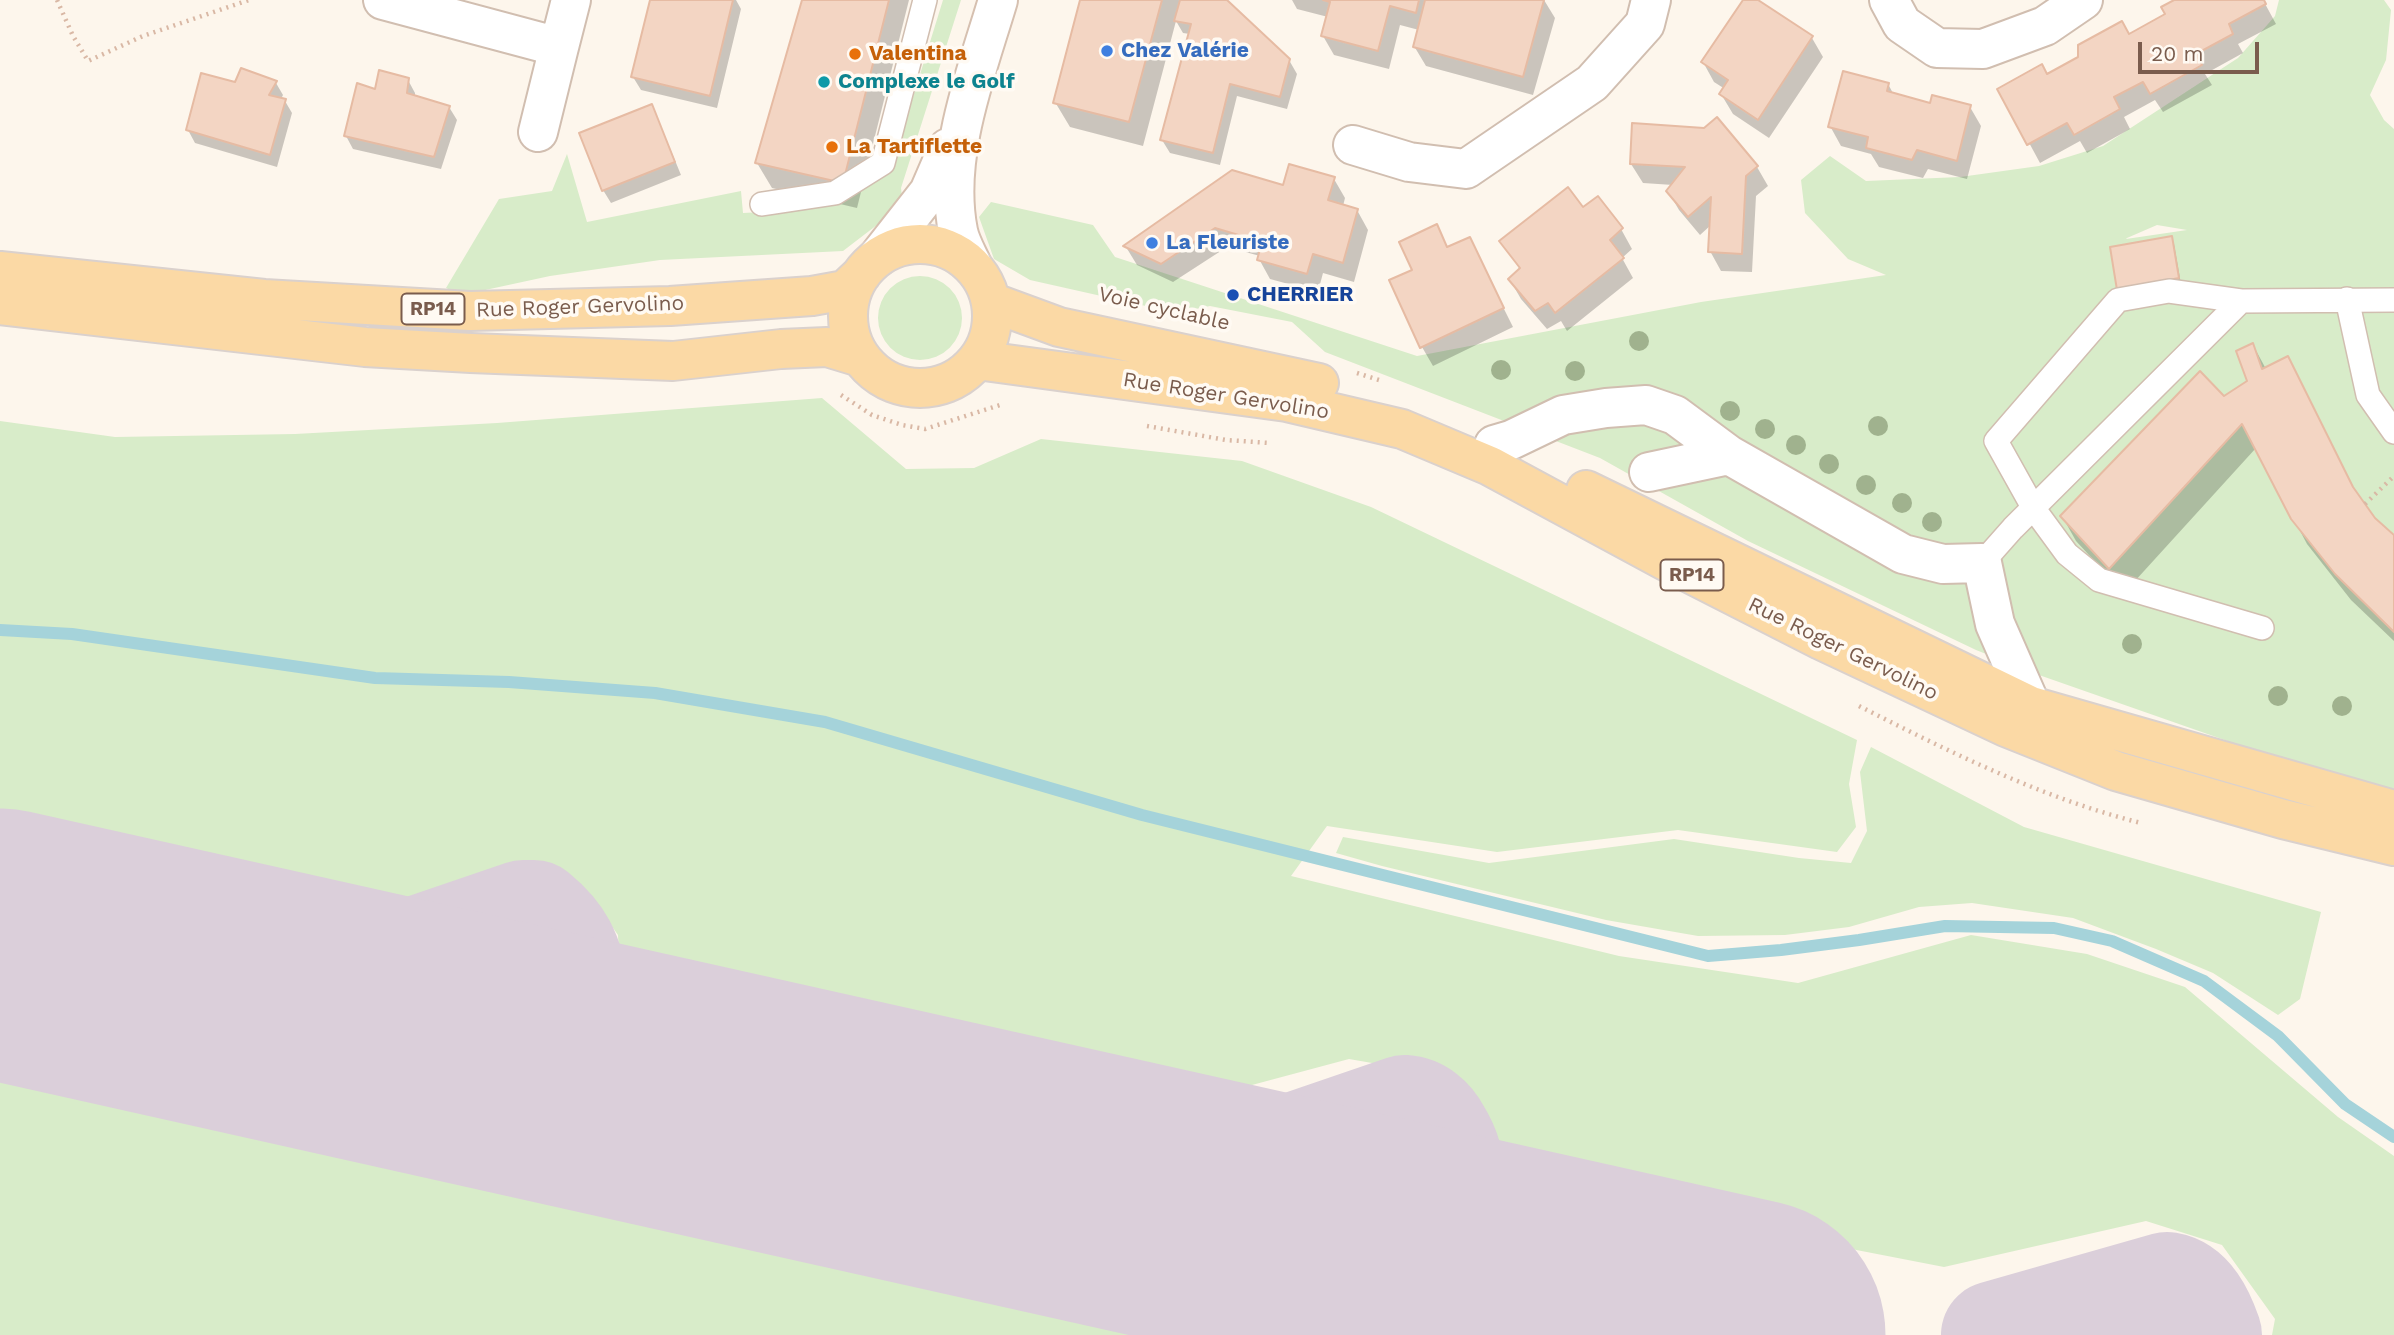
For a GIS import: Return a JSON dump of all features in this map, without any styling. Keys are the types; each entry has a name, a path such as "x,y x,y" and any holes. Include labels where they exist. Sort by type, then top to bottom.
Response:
{"main road":[{"path":"918,244 938,246 957,253 972,265 984,283 991,302 992,322 987,343 977,360 962,375 944,385 922,389 900,387 880,377 860,357 850,337 847,316 851,294 869,266 897,247 918,244"},
{"name":"Rue Roger Gervolino","path":"0,271 264,299 470,311 670,306 812,296 845,290 869,266"},
{"name":"Rue Roger Gervolino","path":"991,302 1059,327 1358,391 1494,445 2031,706 2394,810"},
{"name":"Rue Roger Gervolino","path":"0,305 365,347 673,361 781,349 827,347 860,357"},
{"name":"Rue Roger Gervolino","path":"977,360 1287,402 1402,429 1490,466 1664,560 1821,640 2006,727 2116,771 2394,846"}],"street":[{"path":"383,0 559,47"},
{"path":"538,132 571,0"},
{"path":"972,265 958,233 954,200 956,165 966,107 998,0"},
{"path":"1353,145 1409,162 1466,169 1592,83 1645,24 1651,0"},
{"path":"1889,0 1902,24 1937,48 1983,49 2045,26 2083,0"},
{"path":"869,266 929,192 966,107"},
{"path":"1494,445 1511,440 1563,415 1646,405 1675,415 1729,455 1903,554 1943,564 1982,564 1995,624 2031,706"},
{"path":"1649,472 1729,455"}],"lane":[{"path":"762,204 835,193 883,163 925,0"},
{"path":"2262,628 2099,580 2067,554 2034,509 1996,441 2118,300 2169,291 2241,301 2394,300"},
{"path":"2347,299 2368,395 2394,432"},
{"path":"1982,564 2013,528 2241,301"}],"path":[{"path":"57,0 88,61 144,37 250,0"},
{"path":"1352,371 1390,384"},
{"path":"830,392 841,395 872,415 925,429 1003,404"},
{"path":"1141,424 1226,440 1276,444"},
{"path":"2365,504 2394,476"},
{"path":"1857,705 1993,771 2091,810 2144,824"}],"green space":[{"path":"943,0 961,0 901,188 903,205 843,251 660,260 550,276 462,295 446,288 499,199 552,191 567,154 587,222 741,191 743,213 783,211 892,165"},
{"path":"2279,0 2384,0 2391,10 2386,60 2370,95 2384,120 2394,129 2394,789 2316,772 2039,675 1976,650 1748,541 1600,458 1325,352 1292,322 1210,306 1177,313 1030,280 994,259 979,217 991,202 1093,225 1115,257 1417,356 1701,302 1886,275 1848,259 1805,213 1801,180 1830,156 1866,181 1960,177 2039,166 2103,146 2238,58 2275,16","holes":["2157,225 2187,230 2126,239"]},
{"path":"920,276 936,279 950,288 959,302 962,318 959,334 950,348 936,357 920,360 904,357 890,348 881,334 878,318 881,302 890,288 904,279"},
{"path":"822,398 906,469 974,468 1041,439 1242,461 1371,507 1857,740 1849,784 1856,827 1837,852 1678,830 1497,852 1327,826 1291,876 1619,956 1798,983 1971,935 2087,954 2185,987 2338,1117 2394,1156 2394,1335 2272,1335 2275,1319 2222,1245 2146,1221 1944,1267 1532,1187 1447,1076 1349,1059 1181,1104 620,982 618,935 587,891 503,868 329,921 0,845 0,421 115,437 295,434 497,423"},
{"path":"1871,747 2024,827 2321,912 2300,999 2278,1015 2213,973 2073,918 1972,903 1919,907 1849,927 1785,935 1698,936 1606,920 1336,853 1343,837 1489,863 1674,839 1851,863 1867,831 1860,772"},
{"path":"0,1040 1317,1335 0,1335"}],"building":[{"path":"650,0 733,0 710,96 631,77"},
{"name":"Complexe le Golf","path":"802,0 889,0 843,183 755,163"},
{"name":"Chez Valérie","path":"1080,0 1162,0 1129,122 1053,103"},
{"path":"1180,0 1227,0 1290,59 1280,97 1230,84 1213,153 1160,140 1191,24 1174,21"},
{"path":"1323,0 1419,0 1416,13 1390,6 1378,51 1321,36 1330,2"},
{"path":"1425,0 1544,0 1523,77 1413,47"},
{"path":"1743,0 1758,0 1813,36 1758,120 1719,94 1728,80 1701,62"},
{"path":"2174,0 2264,0 2266,4 2229,24 2233,34 2196,54 2202,65 2150,94 2143,82 2114,97 2120,109 2074,135 2067,123 2027,145 1997,89 2042,64 2047,74 2078,57 2078,45 2122,21 2129,34 2165,14 2161,7"},
{"path":"241,68 277,81 269,95 286,99 270,155 186,130 201,73 235,82"},
{"path":"379,70 409,78 407,93 450,106 434,157 344,136 357,83 375,89"},
{"path":"1843,71 1889,83 1887,91 1930,103 1932,95 1971,105 1957,161 1917,150 1912,160 1866,148 1868,137 1828,127"},
{"path":"652,104 675,162 602,191 579,133"},
{"path":"1717,117 1758,166 1746,176 1742,254 1708,252 1711,197 1688,217 1666,191 1685,167 1630,164 1632,123 1704,128"},
{"path":"1289,164 1335,177 1328,200 1358,209 1343,263 1313,254 1307,274 1257,260 1262,242 1215,228 1161,264 1123,246 1232,170 1283,185"},
{"path":"1568,187 1583,207 1598,196 1623,228 1610,240 1624,258 1555,313 1548,303 1535,311 1508,279 1520,268 1499,241"},
{"path":"1437,224 1447,247 1470,237 1504,308 1420,348 1389,280 1412,270 1399,242"},
{"path":"2172,236 2179,278 2117,290 2110,247"},
{"path":"2253,343 2262,369 2288,356 2353,487 2375,518 2394,535 2394,632 2335,574 2291,519 2242,424 2109,569 2060,516 2200,371 2224,396 2247,381 2236,351"}],"waterway":[{"path":"0,630 72,634 375,678 509,682 655,693 825,722 1142,815 1708,956 1781,950 1945,926 2054,928 2112,941 2204,981 2278,1036 2345,1104 2394,1137"}],"taxiway":[{"path":"262,1003 523,914 534,914 556,937 571,973 571,1001 563,1027 548,1050 528,1067 504,1076 477,1077 449,1066 432,1053 418,1037"},
{"path":"1141,1199 1404,1109 1419,1114 1431,1124 1448,1159 1451,1185 1448,1211 1437,1235 1421,1254 1400,1267 1374,1273 1338,1265 1298,1234"},
{"path":"1995,1335 2167,1286 2175,1288 2188,1298 2198,1312 2208,1335"}],"runway":[{"path":"0,944 1750,1335"}],"place":[{"name":"Chez Valérie","path":"1107,51"},
{"name":"Valentina","path":"855,54"},
{"name":"Complexe le Golf","path":"824,82"},
{"name":"La Tartiflette","path":"832,147"},
{"name":"La Fleuriste","path":"1152,243"},
{"name":"CHERRIER","path":"1233,295"}]}
